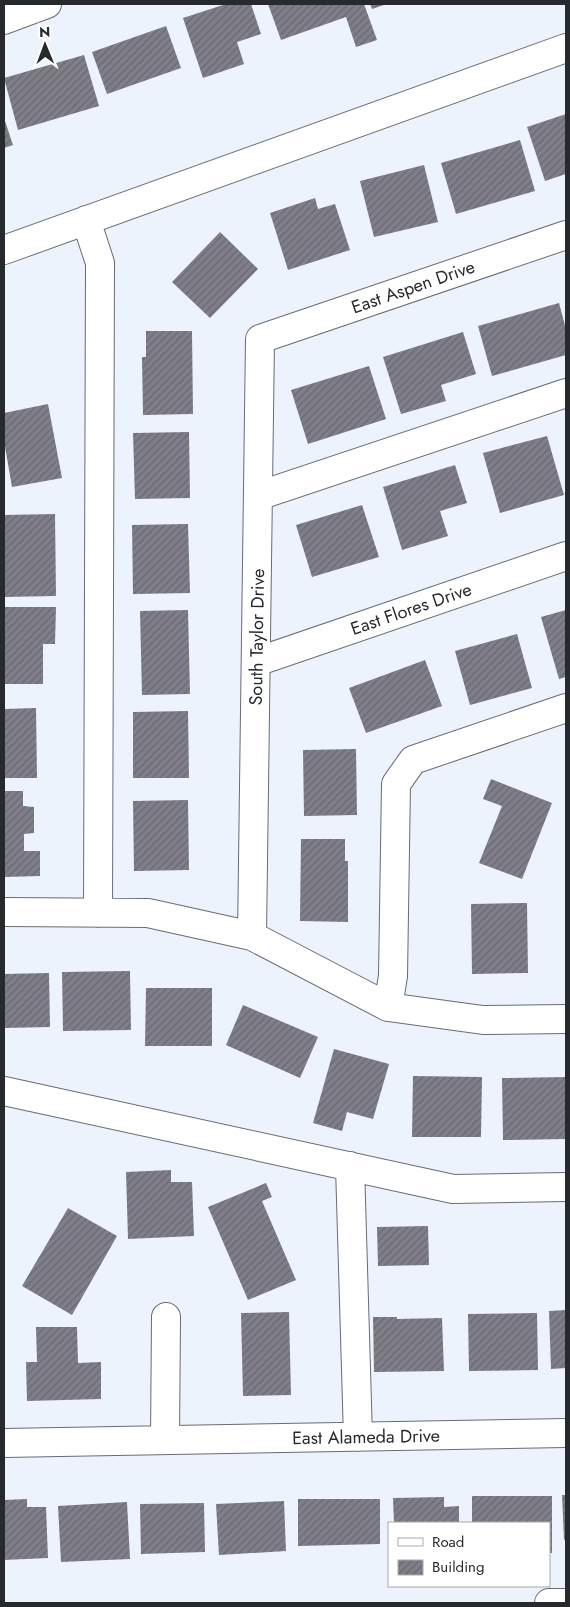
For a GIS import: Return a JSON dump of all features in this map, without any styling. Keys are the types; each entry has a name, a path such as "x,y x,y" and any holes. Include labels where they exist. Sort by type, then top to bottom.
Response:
{"street":[{"path":"4,20 47,4"},
{"path":"4,250 566,48"},
{"path":"86,220 100,263 98,913"},
{"name":"East Aspen Drive","path":"260,339 566,235"},
{"name":"South Taylor Drive","path":"252,936 260,339"},
{"path":"258,496 566,393"},
{"name":"East Flores Drive","path":"256,662 566,556"},
{"path":"388,1006 393,976 396,784 413,760 566,708"},
{"path":"4,912 148,913 252,936 388,1006 483,1020 566,1019"},
{"path":"4,1091 453,1189 566,1187"},
{"path":"350,1166 358,1437"},
{"path":"165,1440 166,1317"},
{"name":"East Alameda Drive","path":"4,1443 566,1433"},
{"path":"549,1603 566,1603"}],"building":[{"path":"226,4 251,4 261,34 237,42 244,64 203,78 183,18"},
{"path":"268,4 364,4 377,40 356,47 346,17 281,40"},
{"path":"370,4 387,4 372,9"},
{"path":"166,26 181,68 107,94 92,52"},
{"path":"84,55 99,106 18,130 4,78"},
{"path":"566,114 566,174 545,181 527,127"},
{"path":"4,118 13,145 4,148"},
{"path":"520,140 535,191 456,214 441,163"},
{"path":"424,165 438,222 374,237 360,181"},
{"path":"315,198 318,209 335,204 350,250 288,270 270,213"},
{"path":"220,232 258,269 210,318 172,282"},
{"path":"559,303 566,329 566,355 492,376 478,326"},
{"path":"146,331 192,331 193,414 143,415 142,357 146,357"},
{"path":"463,332 476,374 441,385 446,401 401,414 383,357"},
{"path":"369,366 386,419 308,444 291,390"},
{"path":"48,404 62,478 12,487 4,441 4,413"},
{"path":"189,432 190,498 135,499 133,433"},
{"path":"547,436 564,495 500,513 483,453"},
{"path":"455,465 467,503 440,511 448,536 402,550 383,487"},
{"path":"362,505 379,557 312,577 296,525"},
{"path":"55,514 56,596 4,597 4,515"},
{"path":"188,524 190,593 133,594 132,525"},
{"path":"4,607 56,607 55,644 43,644 43,684 4,684"},
{"path":"188,610 190,694 142,695 140,611"},
{"path":"566,610 566,677 559,679 541,617"},
{"path":"517,634 532,688 470,705 455,651"},
{"path":"425,660 442,706 366,733 349,688"},
{"path":"36,708 37,778 4,778 4,709"},
{"path":"188,711 189,778 133,778 133,712"},
{"path":"356,749 357,815 304,816 303,750"},
{"path":"491,779 552,803 522,879 479,863 502,806 483,799"},
{"path":"4,791 23,791 23,806 34,807 34,833 24,834 24,851 40,851 40,876 4,877"},
{"path":"188,800 189,870 134,871 133,801"},
{"path":"301,839 345,839 345,861 348,861 348,922 300,921"},
{"path":"527,903 528,973 472,974 471,904"},
{"path":"130,971 131,1030 63,1031 62,972"},
{"path":"49,973 50,1027 4,1028 4,974"},
{"path":"146,988 212,988 212,1046 145,1046"},
{"path":"243,1005 318,1037 300,1078 226,1045"},
{"path":"334,1049 389,1064 373,1119 347,1112 342,1131 313,1123"},
{"path":"413,1076 482,1077 481,1137 412,1137"},
{"path":"566,1077 566,1139 503,1140 502,1078"},
{"path":"171,1170 171,1182 192,1182 194,1236 128,1239 126,1172"},
{"path":"266,1183 272,1197 262,1201 296,1280 248,1300 208,1207"},
{"path":"68,1208 117,1236 72,1315 22,1286"},
{"path":"428,1226 429,1265 378,1266 377,1227"},
{"path":"566,1310 566,1368 551,1369 549,1311"},
{"path":"289,1312 291,1395 243,1396 241,1313"},
{"path":"537,1313 538,1370 469,1371 468,1314"},
{"path":"373,1317 397,1317 397,1319 442,1318 444,1371 374,1372"},
{"path":"36,1327 77,1327 78,1363 101,1362 101,1399 27,1401 26,1362 37,1362"},
{"path":"562,1495 566,1495 566,1540 564,1540"},
{"path":"472,1496 552,1496 552,1553 550,1553 550,1522 472,1522"},
{"path":"444,1497 444,1507 459,1506 459,1522 394,1522 393,1498"},
{"path":"27,1499 27,1507 46,1507 48,1558 4,1560 4,1500"},
{"path":"298,1499 380,1499 380,1544 298,1546"},
{"path":"284,1501 286,1551 219,1555 216,1504"},
{"path":"127,1502 130,1559 61,1562 58,1506"},
{"path":"204,1503 205,1552 141,1554 140,1504"}]}
